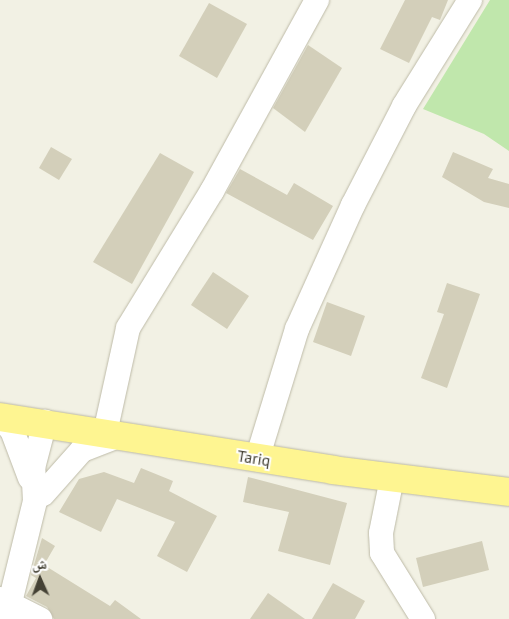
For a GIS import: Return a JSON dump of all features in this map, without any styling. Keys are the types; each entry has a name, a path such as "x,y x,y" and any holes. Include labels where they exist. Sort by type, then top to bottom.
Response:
{"main road":[{"name":"Tariq","path":"0,417 45,422 258,459 509,492"}],"street":[{"path":"37,494 82,450 112,434 128,328 212,191 317,0"},
{"path":"258,459 297,329 353,206 404,106 470,0"},
{"path":"0,417 12,430 37,494"},
{"path":"37,494 36,448 45,422"},
{"path":"40,619 6,606 37,494 75,427"},
{"path":"392,478 381,533 382,553 423,619"}],"green space":[{"path":"490,0 509,0 509,151 484,134 423,109"}],"building":[{"path":"405,0 448,0 440,20 432,17 409,63 380,49"},
{"path":"209,3 247,24 217,78 179,56"},
{"path":"308,45 342,68 305,132 273,108"},
{"path":"51,147 72,159 59,180 39,168"},
{"path":"453,152 493,169 488,178 509,184 509,208 484,202 442,177"},
{"path":"160,153 194,172 132,284 93,262"},
{"path":"240,169 287,195 294,183 333,206 313,240 226,193"},
{"path":"213,272 249,296 227,329 191,305"},
{"path":"447,283 480,294 447,388 421,378 444,314 437,312"},
{"path":"327,302 365,316 351,356 313,342"},
{"path":"141,468 173,481 169,491 217,516 187,572 157,556 175,522 117,499 101,532 59,512 79,479 104,472 134,483"},
{"path":"248,477 347,503 330,565 278,551 289,512 243,502"},
{"path":"42,538 55,546 44,565 110,606 115,600 141,619 54,619 47,607 26,596 36,578 31,575"},
{"path":"482,541 489,570 423,587 416,558"},
{"path":"333,583 365,601 355,619 312,619"},
{"path":"268,593 305,619 250,619"}]}
